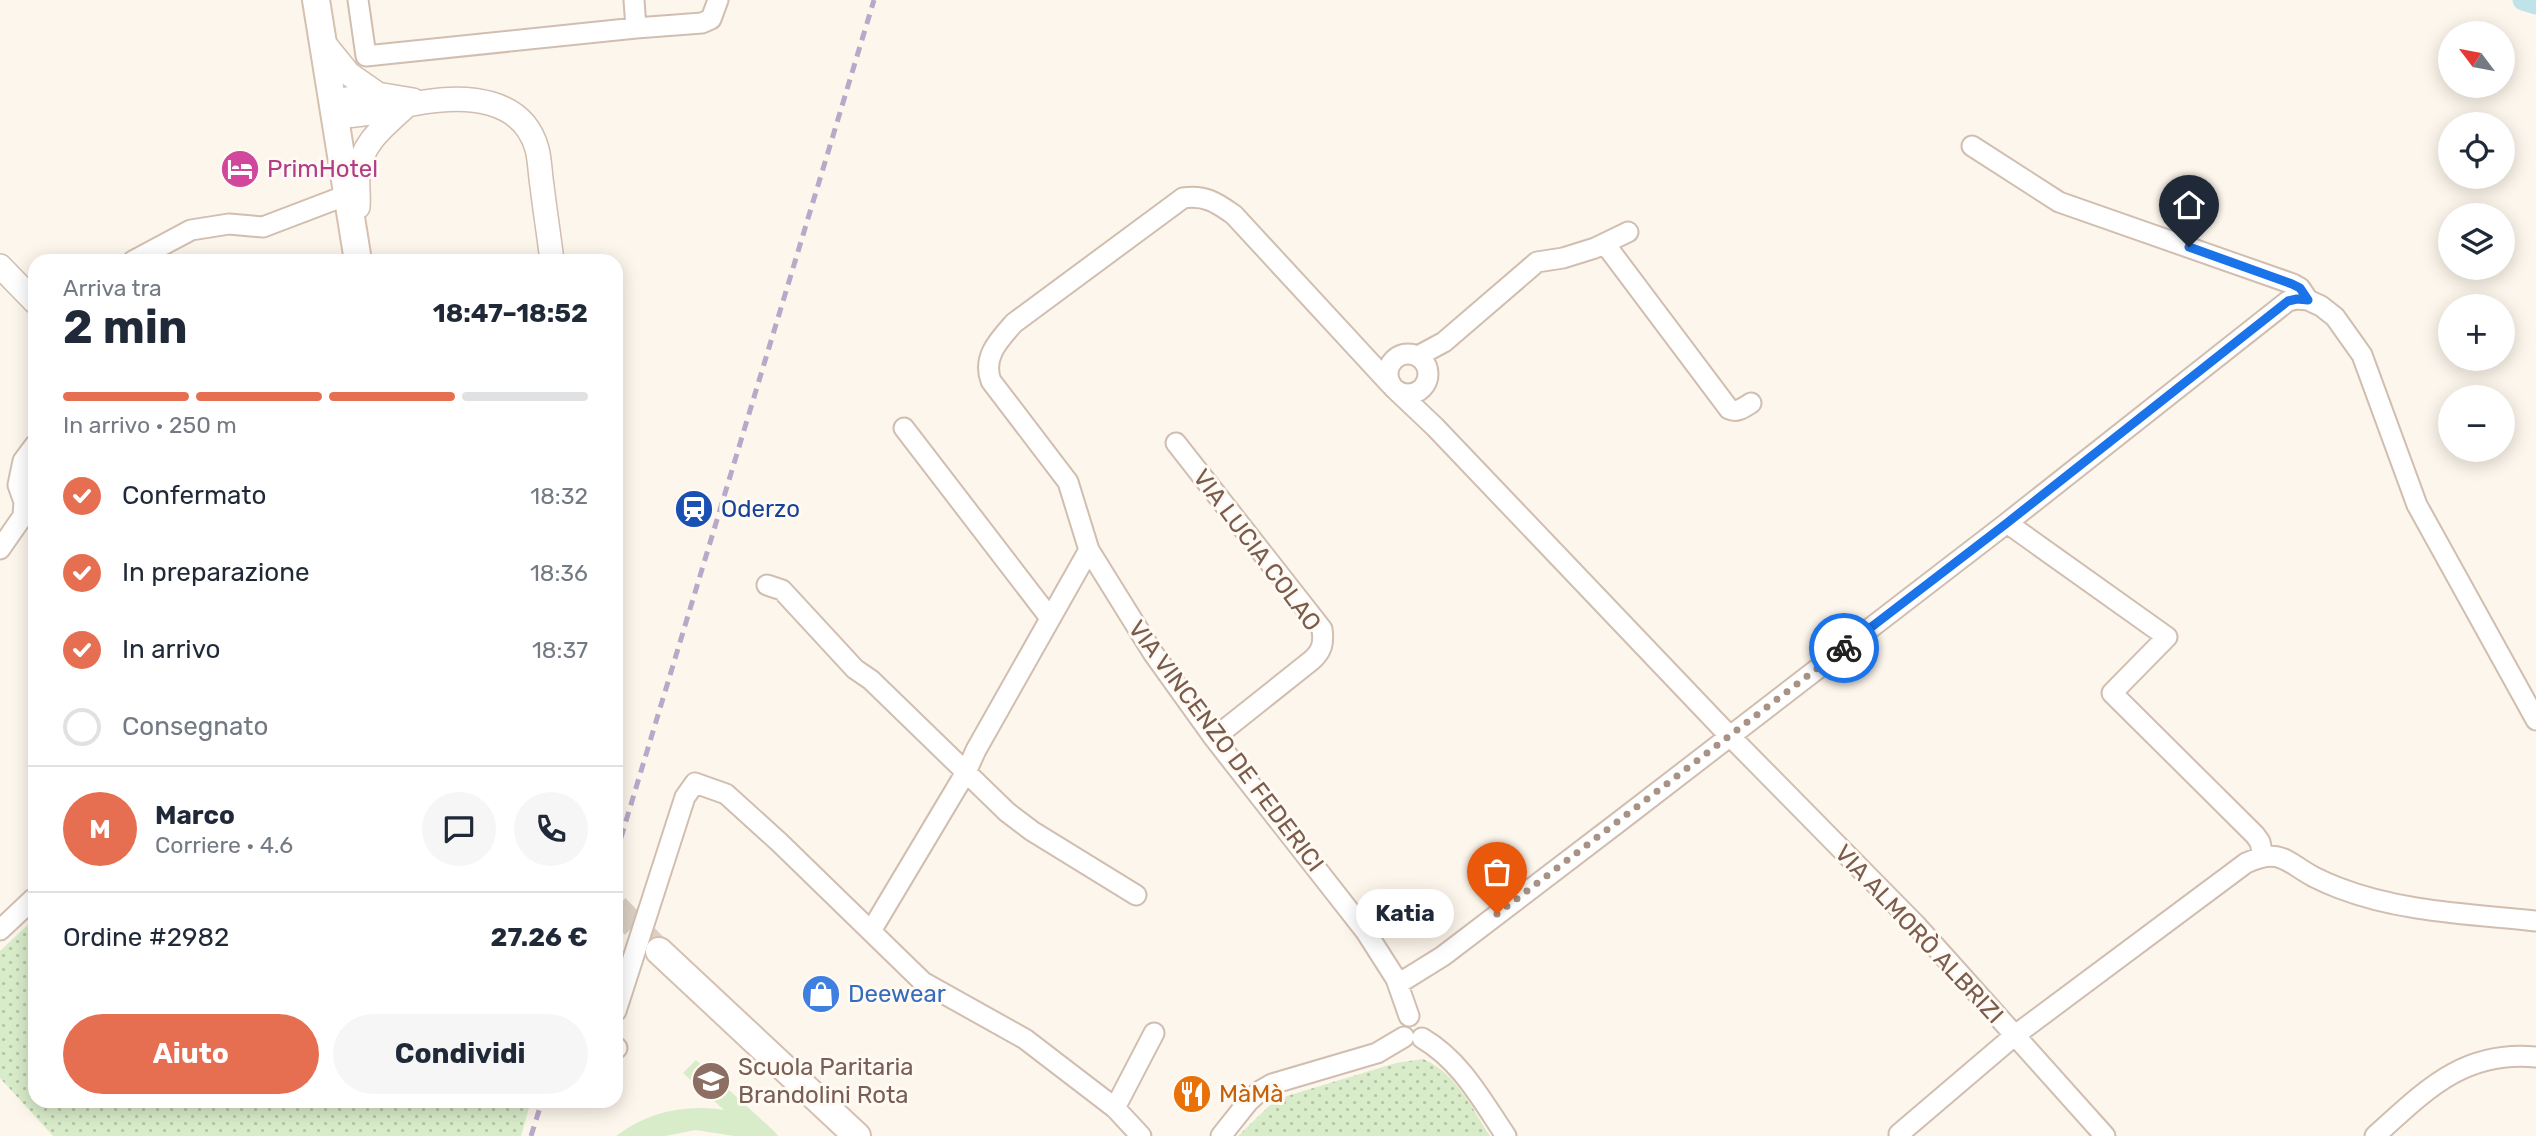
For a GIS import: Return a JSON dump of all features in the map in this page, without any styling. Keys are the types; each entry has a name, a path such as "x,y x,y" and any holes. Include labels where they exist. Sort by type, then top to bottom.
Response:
{"main road":[{"path":"316,0 356,249"},
{"path":"659,951 857,1136"}],"street":[{"path":"358,0 366,56 702,23 711,19 718,0"},
{"path":"634,0 636,28"},
{"path":"323,42 349,74 379,94 416,104"},
{"path":"333,109 355,96 379,94"},
{"path":"333,109 357,117 416,104 466,98 500,106 526,128 537,148 551,254"},
{"path":"356,249 359,197 357,177 361,158 374,136 416,104"},
{"path":"1972,146 2059,202 2292,284 2300,288 2308,300"},
{"path":"146,254 191,230 229,224 263,227 347,195"},
{"name":"VIA VINCENZO DE FEDERICI","path":"1413,1037 1426,1030 1425,1021 1418,1016 1409,1016 1398,984 1366,932 1214,738 1153,653 1089,550 1068,482 991,381 988,372 989,359 1000,338 1014,323 1182,198 1198,196 1209,198 1234,215 1394,387 1436,427"},
{"path":"1393,360 1388,372 1394,387 1401,393 1415,393 1424,371 1444,342 1537,262 1563,258 1605,244 1628,232"},
{"path":"1605,244 1729,409 1734,412 1751,403"},
{"path":"0,266 28,295"},
{"path":"1398,984 1450,950 2007,523 2288,301 2308,300 2321,306 2335,317 2362,355 2417,505 2536,720"},
{"path":"1361,351 1374,359 1393,360 1405,354 1424,371 1427,412 1436,427"},
{"name":"VIA ALMORÒ ALBRIZI","path":"1436,427 1729,736 1916,925 2105,1136"},
{"path":"904,428 1050,618"},
{"name":"VIA LUCIA COLAO","path":"1176,443 1322,629 1321,651 1214,738"},
{"path":"0,549 23,516 24,502 18,485 23,461 28,454"},
{"path":"2007,523 2167,638 2112,693 2255,835 2260,842 2263,857"},
{"path":"871,931 966,772 1089,550"},
{"path":"767,585 782,590 855,669 871,680 1007,812 1032,831 1136,895"},
{"path":"623,989 685,797 695,783 726,794 923,982 1025,1040 1115,1108 1141,1136"},
{"path":"1899,1134 2014,1036 2246,863 2263,857 2278,856 2290,860 2313,877 2397,906 2536,921"},
{"path":"0,930 28,903"},
{"path":"1115,1108 1154,1033"},
{"path":"1221,1136 1260,1091 1272,1084 1377,1053 1413,1037 1443,1051 1464,1073 1506,1136"},
{"path":"2375,1136 2429,1087 2460,1068 2486,1059 2513,1055 2536,1057"}],"green space":[{"path":"28,925 28,1108 529,1108 521,1136 53,1136 0,1078 0,951"},
{"path":"1423,1059 1435,1065 1454,1082 1490,1136 1238,1136 1269,1106 1287,1096 1396,1063"},
{"path":"696,1060 778,1136 734,1136 696,1130 665,1136 616,1136 641,1121 667,1112 695,1108 724,1110 683,1073"}],"waterway":[{"path":"2523,0 2536,4"}],"tunnel":[{"path":"623,914 659,951"}],"railway":[{"path":"623,831 874,0"},
{"path":"531,1136 540,1108"}],"way so far":[{"path":"1497,914 1844,648"}],"place":[{"name":"PrimHotel","path":"240,169"},
{"name":"Oderzo","path":"694,509"},
{"name":"Katia","path":"1497,914"},
{"name":"Deewear","path":"821,994"},
{"name":"Scuola Paritaria Brandolini Rota","path":"711,1081"},
{"name":"MàMà","path":"1192,1094"}],"route":[{"path":"1844,648 2288,301 2308,300 2300,288 2292,284 2189,247"}]}
